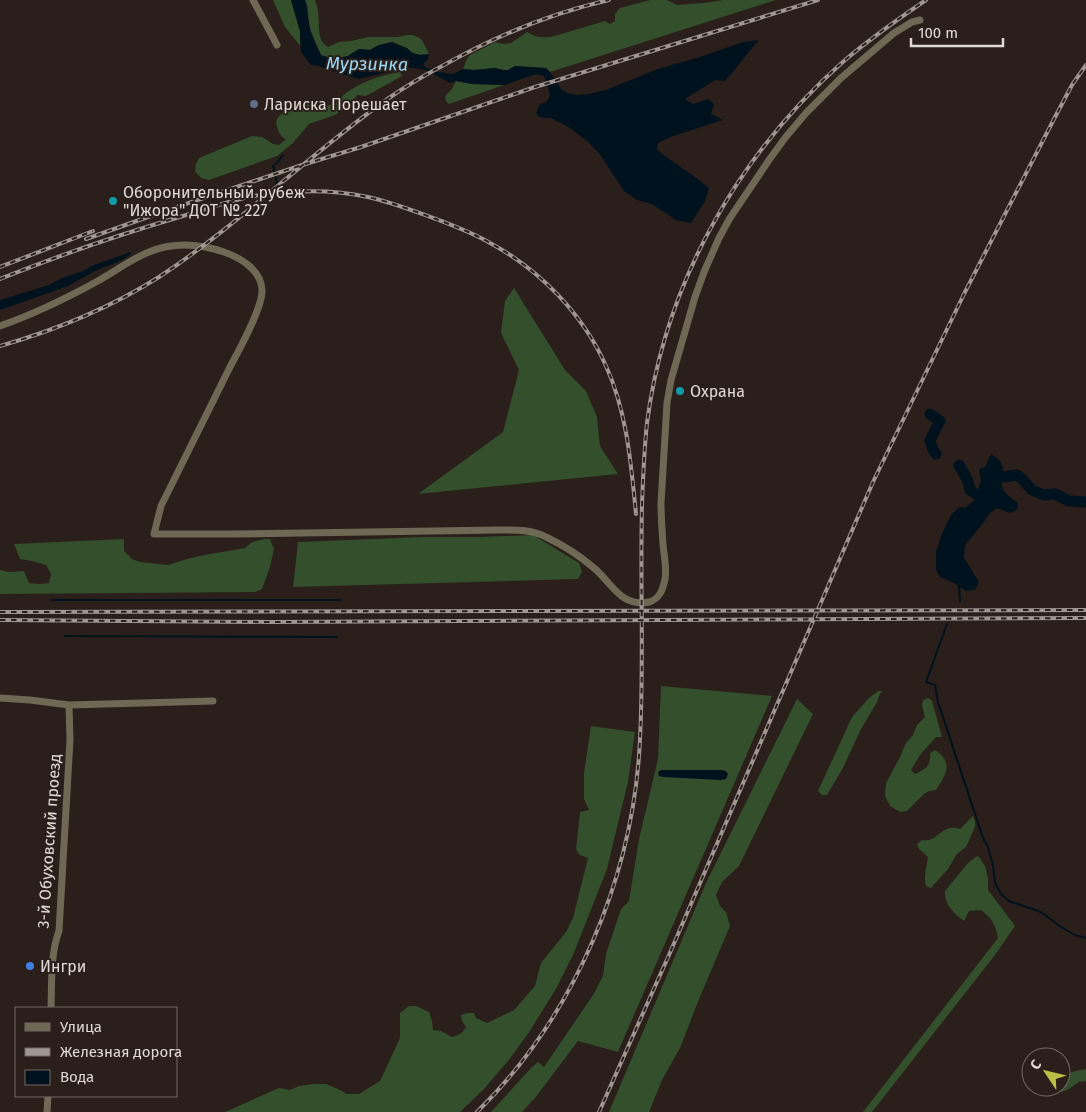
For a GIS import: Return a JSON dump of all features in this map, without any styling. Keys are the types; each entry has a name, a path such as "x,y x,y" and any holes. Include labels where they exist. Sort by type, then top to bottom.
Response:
{"street":[{"path":"253,0 277,46"},
{"path":"0,326 62,300 149,252 186,245 206,247 227,254 245,262 258,276 262,292 261,299 244,339 161,506 154,534 530,531 546,536 584,560 602,575 622,597 633,602 652,601 658,598 666,576 661,511 668,394 695,297 715,244 769,160 806,113 841,78 894,33 912,22 920,20"},
{"path":"0,698 69,705 213,701"},
{"name":"3-й Обуховский проезд","path":"51,1007 53,957 59,931 70,740 69,705"},
{"path":"47,1112 48,1097"}],"green space":[{"path":"273,0 291,0 300,31 300,46 285,27"},
{"path":"305,0 315,0 318,10 320,36 328,47 339,42 368,37 413,35 422,40 429,54 422,55 412,52 407,48 379,45 369,50 359,49 348,56 339,58 321,55 310,29"},
{"path":"650,0 667,0 677,5 723,0 776,0 550,72 546,68 515,66 508,70 495,68 463,69 470,55 495,42 511,43 527,32 539,37 551,37 605,21 610,24 615,21 615,14 620,8"},
{"path":"400,72 402,76 366,96 357,95 351,104 335,115 309,124 292,144 277,156 209,180 201,178 195,171 199,158 252,136 262,137 273,144 279,145 286,139 279,133 276,122 280,115 287,111 310,103 323,106 330,105 363,83 381,76"},
{"path":"456,81 472,84 504,85 449,104 445,96 452,89"},
{"path":"514,288 565,370 586,391 597,417 600,446 618,474 418,494 503,432 519,370 501,333 505,301"},
{"path":"533,535 579,563 582,572 578,579 293,587 298,542"},
{"path":"124,539 124,551 132,559 140,562 168,565 205,555 245,548 252,542 264,539 270,539 274,549 262,589 255,592 0,594 0,570 9,572 24,571 29,583 49,583 51,574 46,565 20,559 14,544"},
{"path":"661,686 772,696 618,1052 578,1041 535,1098 522,1112 491,1112 532,1067 538,1062 544,1067 593,995 603,976 606,954 621,909 629,901 639,839 658,759"},
{"path":"878,691 882,691 860,731 843,768 827,795 822,795 818,791 852,717"},
{"path":"928,698 932,701 942,737 936,737 920,755 911,770 915,774 925,769 930,761 930,753 935,750 945,759 945,774 936,790 924,794 907,811 900,812 890,806 885,796 886,783 906,743 913,735 917,725 925,717 922,705 923,700"},
{"path":"797,699 813,714 739,866 722,882 716,895 720,906 726,912 730,926 680,1048 662,1080 649,1112 609,1112 706,883"},
{"path":"591,726 635,732 628,782 607,869 573,955 557,987 530,1031 483,1090 460,1112 225,1112 279,1088 290,1090 299,1086 326,1084 347,1094 359,1094 380,1081 400,1038 400,1013 409,1006 416,1006 429,1012 433,1030 441,1031 452,1037 460,1034 466,1027 461,1015 474,1013 476,1018 487,1023 514,1010 535,986 541,963 566,932 573,918 588,858 580,855 576,850 580,812 589,810 584,799 584,773"},
{"path":"973,816 975,827 966,847 957,854 948,869 931,888 926,886 925,875 928,857 919,849 917,844 922,840 930,840 949,828 960,829"},
{"path":"977,856 985,866 988,890 1015,926 995,955 872,1112 863,1112 998,938 993,922 981,910 969,911 964,921 953,912 946,900 945,891 968,863"},
{"path":"1086,1069 1086,1081 1079,1082 1071,1087 1071,1073"}],"water":[{"path":"291,0 305,0 309,25 315,42 321,55 330,58 348,56 359,49 370,50 379,45 392,42 407,48 412,53 420,55 429,54 428,59 423,64 425,67 438,72 453,74 463,69 495,68 508,70 515,66 546,68 562,90 577,95 606,90 658,69 743,42 759,40 725,81 715,80 685,99 693,104 708,99 714,104 711,114 723,120 673,136 658,143 657,150 709,188 705,201 691,223 676,220 652,204 637,200 624,191 599,153 587,141 570,128 551,118 538,116 536,113 540,104 548,100 550,93 544,76 536,74 504,85 472,84 456,81 450,83 426,70 408,67 359,79 311,65 301,52 300,31"},
{"path":"131,252 131,254 120,261 95,271 68,286 0,310 0,300 49,285 94,265"},
{"path":"991,454 998,459 1003,467 1001,484 1008,495 1018,503 1017,510 1010,513 997,508 991,512 965,545 964,558 979,582 975,590 966,591 940,577 936,570 936,552 951,515 959,507 965,508 979,496 981,480 979,469 985,467"},
{"path":"661,770 721,770 726,771 728,774 726,779 721,780 663,777 659,776 658,772"}],"waterway":[{"path":"274,187 277,183 273,166 283,155"},
{"name":"Мурзинка","path":"930,414 940,421 930,440 936,454"},
{"name":"Мурзинка","path":"959,465 968,481 970,490 979,496 997,481 999,475 1002,477 1017,475 1032,490 1044,495 1055,494 1069,501 1086,502"},
{"path":"959,585 960,601"},
{"path":"52,600 340,600"},
{"path":"947,624 926,682 935,685 938,702 983,838 988,847 995,883 1001,894 1009,901 1041,912 1061,927 1075,935 1086,938"},
{"path":"65,636 337,637"}],"railway":[{"path":"0,346 42,333 82,317 121,299 159,277 218,235 359,120 395,94 423,77 464,54 504,35 545,19 609,0"},
{"path":"86,239 535,87 818,0"},
{"path":"477,1112 512,1074 543,1032 570,988 593,940 612,891 626,841 635,790 640,739 642,505 647,423 656,371 671,320 690,271 713,224 741,179 772,136 807,97 845,60 926,0"},
{"path":"599,1112 669,955 873,482 965,292 1072,85 1086,65"},
{"path":"0,279 114,238 225,203 257,195 306,191 344,193 385,201 436,219 484,239 526,266 558,295 585,329 606,366 619,402 627,438 636,514"},
{"path":"0,267 93,231"},
{"path":"0,612 1086,610"},
{"path":"0,620 271,622 1086,618"}],"place":[{"name":"Лариска Порешает","path":"254,104"},
{"name":"Оборонительный рубеж \"Ижора\" ДОТ № 227","path":"113,201"},
{"name":"Охрана","path":"680,391"},
{"name":"Ингри","path":"30,966"}]}
